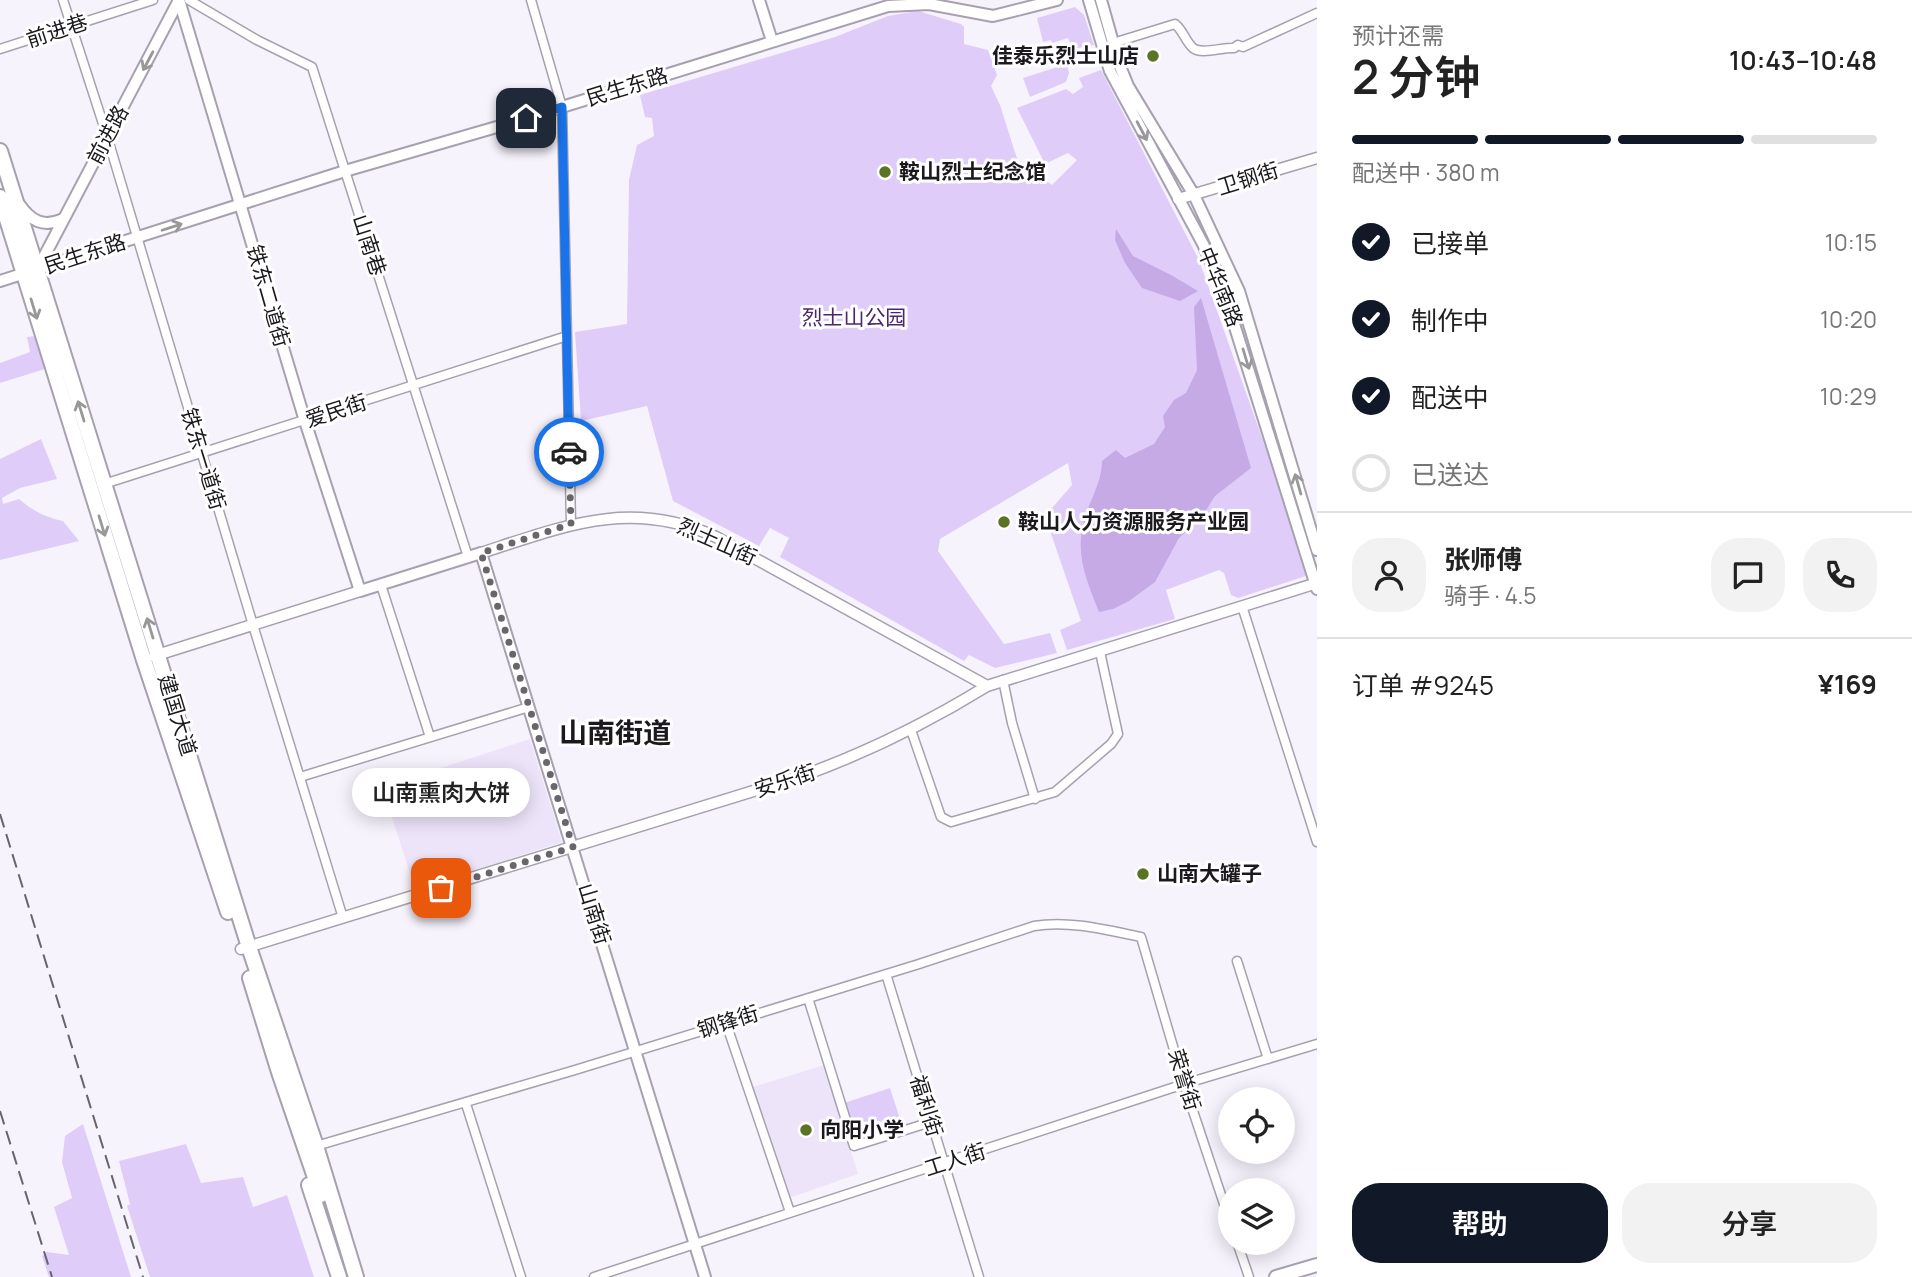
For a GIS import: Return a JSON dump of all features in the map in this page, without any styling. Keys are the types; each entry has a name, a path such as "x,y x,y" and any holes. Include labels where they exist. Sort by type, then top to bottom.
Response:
{"highway":[{"name":"建国大道","path":"1,164 7,197 144,660 316,1146 356,1277"},
{"name":"建国大道","path":"30,272 104,484 158,655 279,1072 348,1277"},
{"path":"279,1072 295,1141 339,1277"}],"main road":[{"name":"前进路","path":"30,272 63,219 179,0"},
{"name":"铁东二道街","path":"179,0 305,421 360,591"},
{"path":"759,0 772,41"},
{"name":"民生东路","path":"0,281 345,171 888,6 929,4 993,16 1057,0"},
{"name":"中华南路","path":"1090,0 1110,71 1203,244 1232,313 1316,585"},
{"name":"中华南路","path":"1101,0 1112,43 1128,86 1194,195 1239,291 1317,550"},
{"path":"7,197 30,218 40,223 51,225 63,219"},
{"name":"烈士山街","path":"360,591 481,553"},
{"name":"山南街","path":"481,553 705,1277"},
{"path":"1276,1277 1317,1265"}],"street":[{"name":"铁东一道街","path":"63,0 107,135 343,918"},
{"name":"前进巷","path":"0,49 153,0"},
{"name":"山南巷","path":"189,0 257,40 312,67 468,557"},
{"path":"531,0 562,107 571,524"},
{"path":"1112,43 1175,24 1181,28 1193,48 1199,51 1243,47 1317,13"},
{"name":"卫钢街","path":"1178,199 1317,158"},
{"name":"爱民街","path":"104,484 566,336"},
{"name":"烈士山街","path":"481,553 571,524 626,517 676,521 696,528 987,686"},
{"path":"381,585 430,737"},
{"name":"安乐街","path":"245,948 799,777 877,747 987,686 1003,680 1316,585"},
{"name":"烈士山街","path":"144,660 360,591"},
{"path":"1242,606 1317,842"},
{"path":"911,730 941,817 951,822 1055,792 1111,744 1118,734 1100,652"},
{"path":"1003,680 1012,723 1035,799"},
{"path":"300,777 529,707"},
{"name":"钢锋街","path":"316,1146 466,1104 1034,926 1070,924 1141,937"},
{"name":"荣誉街","path":"1141,937 1184,1084 1218,1186"},
{"path":"1237,961 1268,1059"},
{"name":"福利街","path":"886,974 979,1277"},
{"path":"808,998 854,1146 931,1122"},
{"path":"726,1023 789,1212"},
{"name":"工人街","path":"594,1277 1184,1084 1317,1044"},
{"path":"466,1104 521,1277"},
{"path":"1241,1255 1248,1277"}],"shaded area":[{"path":"1116,229 1133,256 1198,291 1180,301 1142,288 1125,263 1115,240"},
{"path":"1201,298 1251,468 1215,496 1201,518 1179,538 1155,582 1129,601 1099,612 1086,577 1081,542 1085,517 1098,482 1102,461 1116,450 1125,458 1154,444 1165,427 1163,416 1174,400 1186,393 1197,370 1194,307"},
{"path":"530,739 562,842 415,889 388,805 398,800 398,782"},
{"name":"向阳小学","path":"824,1065 858,1174 789,1198 753,1087"}],"green space":[{"path":"1075,7 1084,15 1094,45 1073,49 1068,38 1052,43 1051,40 1043,42 1037,18"},
{"name":"烈士山公园","path":"918,11 961,24 964,27 964,44 988,50 997,75 991,86 1000,105 1020,168 1036,173 1052,185 1077,160 1068,153 1045,164 1017,108 1066,89 1073,94 1083,87 1079,78 1101,70 1199,260 1272,466 1306,576 1238,598 1231,595 1224,573 1219,570 1166,590 1175,619 1067,650 1060,630 1081,621 1045,516 1072,485 1068,463 940,539 938,551 1004,644 1050,633 1057,653 995,668 969,655 964,661 780,557 789,538 770,528 759,546 673,501 647,406 581,421 575,332 627,324 629,180 637,145 654,136 652,118 645,117 640,95 835,37 888,16"},
{"path":"1067,64 1069,73 1066,82 1030,97 1023,78"},
{"path":"36,336 45,369 0,383 0,363 30,352 27,337"},
{"path":"41,439 57,479 20,488 2,498 3,504 19,499 50,518 63,521 79,541 0,560 0,459"},
{"path":"890,1088 901,1122 855,1137 844,1103"},
{"path":"83,1124 131,1277 49,1277 42,1256 47,1252 69,1255 54,1207 72,1198 62,1162 65,1136"},
{"path":"186,1144 201,1183 243,1177 253,1207 287,1195 314,1277 150,1277 127,1206 130,1204 119,1161"}],"railway":[{"path":"0,814 143,1277"},
{"path":"0,1111 52,1277"}],"way so far":[{"path":"441,888 573,847 481,553 571,524 569,452"}],"place":[{"name":"佳泰乐烈士山店","path":"1153,56"},
{"name":"鞍山烈士纪念馆","path":"885,172"},
{"name":"鞍山人力资源服务产业园","path":"1004,522"},
{"name":"山南大罐子","path":"1143,874"},
{"name":"山南熏肉大饼","path":"441,888"},
{"name":"向阳小学","path":"806,1130"}],"district":[{"name":"山南街道","path":"615,733"}],"route":[{"path":"526,118 562,107 569,452"}]}
